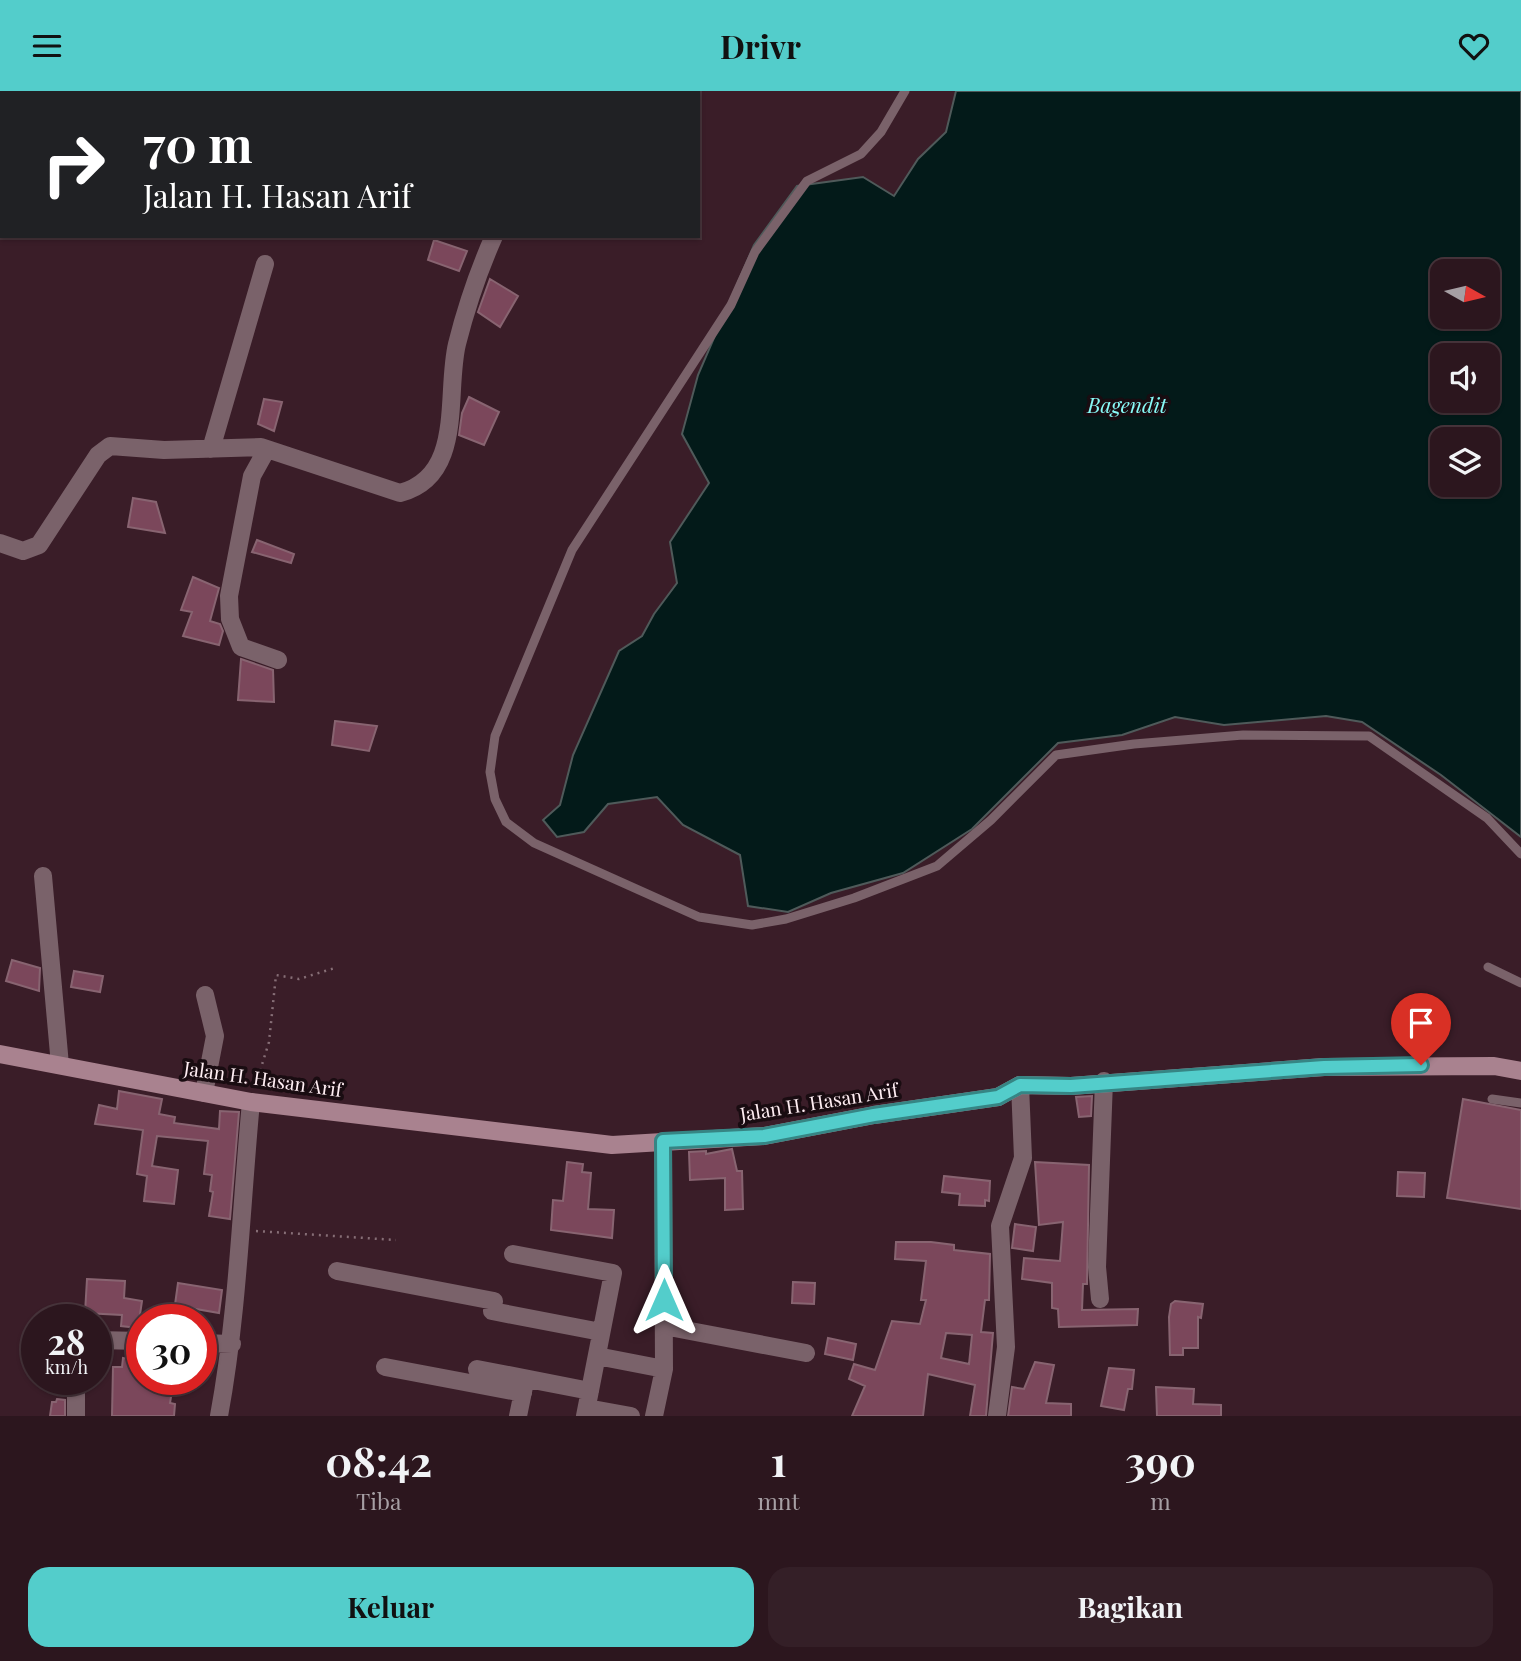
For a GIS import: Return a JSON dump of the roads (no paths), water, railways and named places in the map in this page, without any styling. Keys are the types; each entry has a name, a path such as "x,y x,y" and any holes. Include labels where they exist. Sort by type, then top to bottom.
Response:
{"main road":[{"name":"Jalan H. Hasan Arif","path":"0,1054 251,1102 612,1145 764,1136 874,1115 998,1097 1020,1085 1071,1086 1104,1081 1324,1067 1494,1066 1521,1071"}],"street":[{"path":"0,544 23,551 39,545 98,455 110,446 267,449 400,493 414,490 431,474 446,449 457,344 493,238"},
{"path":"211,449 265,264"},
{"path":"267,449 252,476 228,604 241,647 278,660"},
{"path":"43,876 60,1065"},
{"path":"204,1093 215,1036 205,995"},
{"path":"1100,1299 1097,1267 1104,1081"},
{"path":"997,1416 1006,1347 1000,1226 1023,1158 1020,1085"},
{"path":"219,1416 232,1344 251,1102"},
{"path":"654,1416 664,1369 663,1141"},
{"path":"513,1254 612,1273 587,1405"},
{"path":"337,1271 494,1301 492,1311 601,1332"},
{"path":"664,1326 806,1353"},
{"path":"217,1344 232,1344"},
{"path":"597,1356 664,1369"},
{"path":"385,1367 524,1386"},
{"path":"477,1369 524,1386 631,1416"},
{"path":"518,1416 524,1386"},
{"path":"76,1395 76,1416"}],"lane":[{"path":"905,91 881,132 861,154 807,181 762,241 731,305 572,550 495,736 490,772 495,799 506,823 534,843 699,918 752,925 786,919 854,898 937,866 991,820 1056,755 1134,744 1243,735 1369,736 1487,818 1521,854"},
{"path":"1488,967 1521,983"},
{"path":"1492,1099 1521,1103"}],"water":[{"name":"Bagendit","path":"956,91 1521,91 1521,837 1441,775 1362,722 1326,716 1224,725 1175,717 1122,735 1058,743 972,829 903,873 831,893 788,912 748,906 740,855 683,825 657,797 608,804 584,832 557,837 543,820 560,805 573,755 619,651 642,636 654,614 677,583 670,542 709,483 682,434 698,375 754,245 797,186 863,177 894,196 918,159 946,132"}]}
